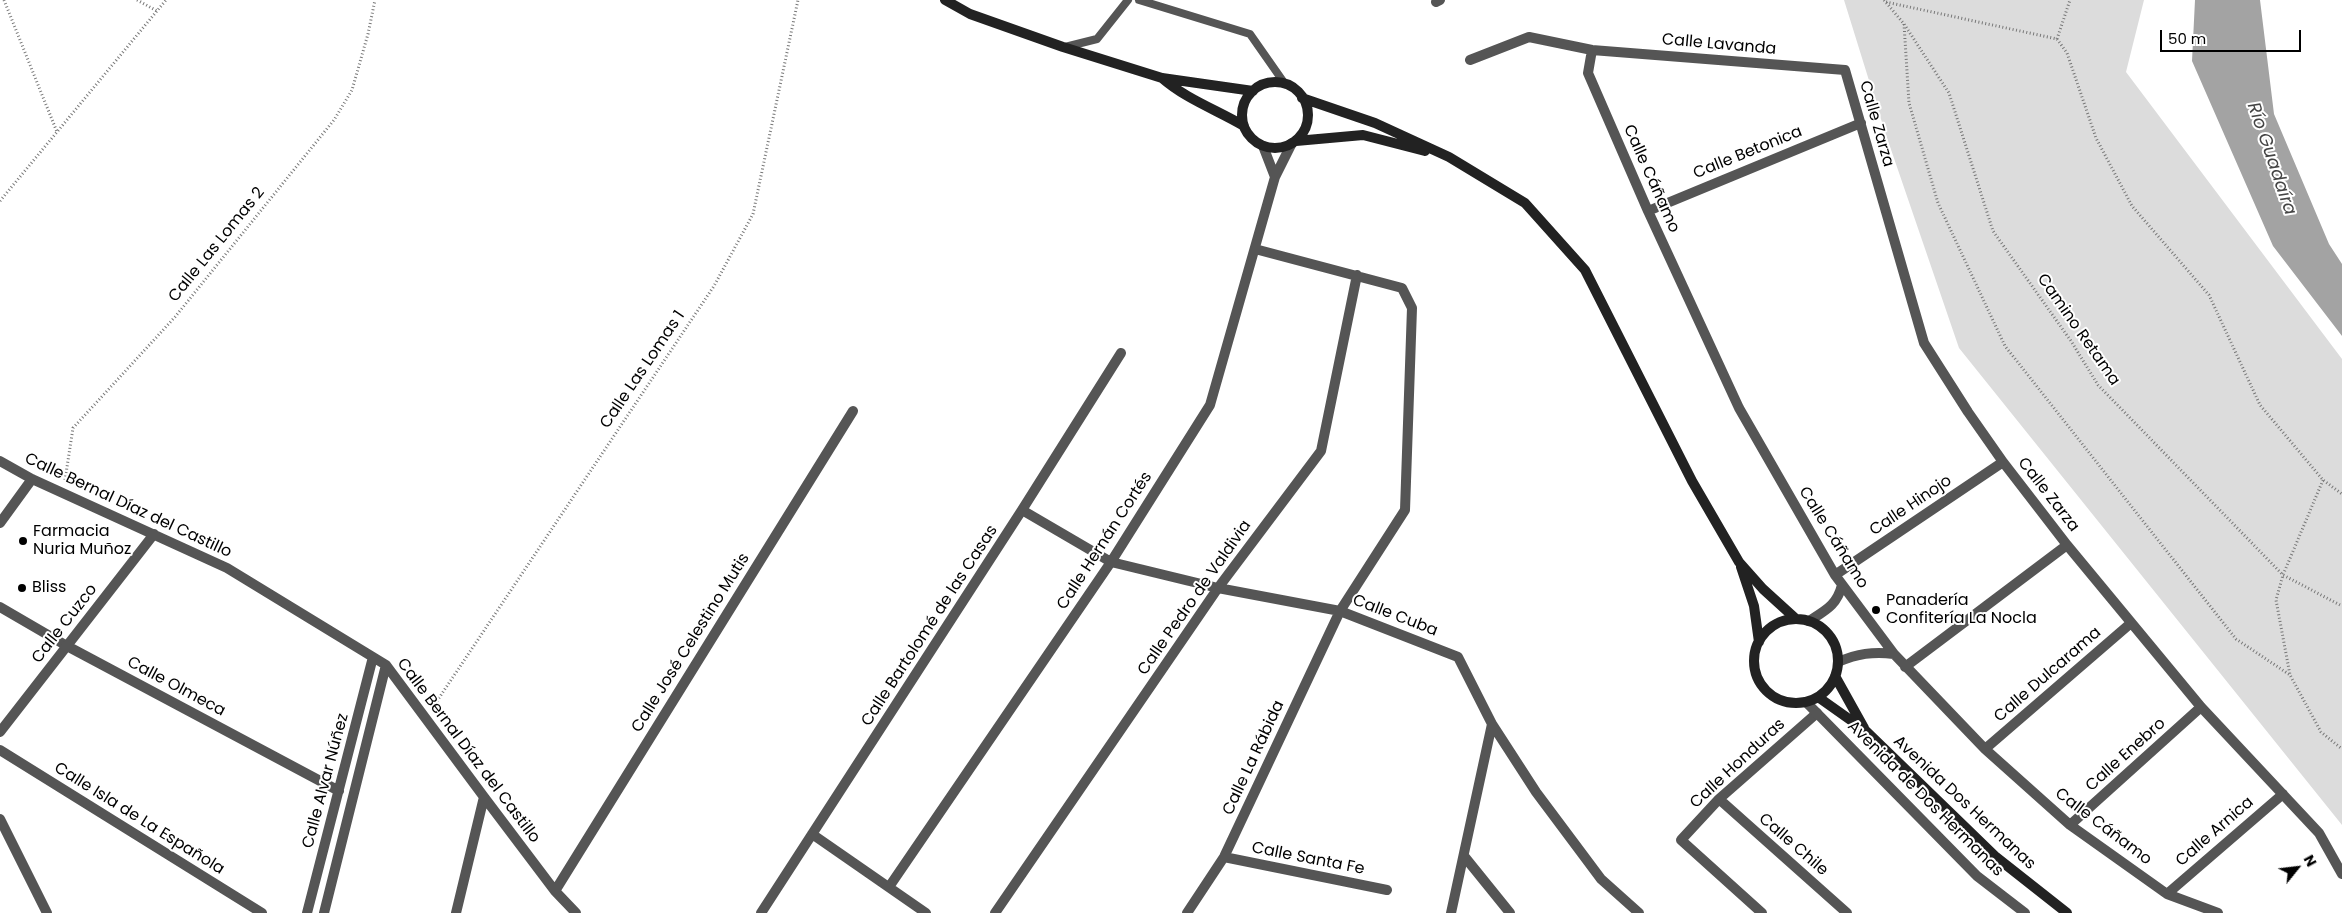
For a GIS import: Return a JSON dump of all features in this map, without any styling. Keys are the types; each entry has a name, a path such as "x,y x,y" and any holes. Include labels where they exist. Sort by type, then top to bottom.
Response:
{"main road":[{"path":"945,0 970,14 1063,47 1162,78 1180,79 1205,85 1253,91"},
{"path":"1162,78 1176,90 1214,108 1244,126"},
{"path":"1294,142 1304,129 1307,120 1307,111 1302,98 1295,90 1285,84 1268,84 1253,91 1244,103 1242,119 1251,138 1263,146 1277,148 1294,142 1363,135 1449,157"},
{"path":"1302,98 1375,122 1449,157 1525,203 1585,270 1692,481 1739,562 1754,606 1759,642"},
{"path":"1739,562 1763,589 1796,619"},
{"path":"1796,619 1809,621 1824,630 1834,644 1838,662 1835,676 1826,690 1818,697 1798,703 1781,700 1766,690 1757,676 1754,658 1759,642 1768,630 1781,622 1796,619"},
{"name":"Avenida Dos Hermanas","path":"1835,676 1866,731"},
{"name":"Avenida Dos Hermanas","path":"1818,697 1866,731 1996,857 2067,913"}],"street":[{"name":"Calle Lavanda","path":"1470,60 1529,37 1592,50 1845,70"},
{"name":"Calle Cáñamo","path":"1592,50 1588,73 1648,211 1739,408 1835,575 1905,667 1985,749 2070,825 2167,894 2218,913"},
{"name":"Calle Zarza","path":"1845,70 1924,343 1968,412 2003,462 2068,545 2201,707 2319,833 2342,874"},
{"name":"Calle Betonica","path":"1648,211 1860,123"},
{"name":"Calle Hernán Cortés","path":"889,887 1111,562 1210,405 1274,177 1294,142"},
{"path":"1263,146 1274,177"},
{"name":"Calle La Rábida","path":"1187,913 1224,857 1340,611 1405,510 1412,308 1402,288 1255,249"},
{"name":"Calle Pedro de Valdivia","path":"995,913 1218,588 1321,451 1357,275"},
{"name":"Calle Bartolomé de las Casas","path":"761,913 1022,510 1121,353"},
{"name":"Calle José Celestino Mutis","path":"555,890 853,411"},
{"name":"Calle Bernal Díaz del Castillo","path":"0,461 32,479 227,568 386,665 555,890 576,913"},
{"name":"Calle Hinojo","path":"1835,575 2003,462"},
{"path":"0,523 32,479"},
{"name":"Calle Cuba","path":"1022,510 1111,562 1218,588 1340,611 1458,657 1492,724 1536,792 1601,879 1639,913"},
{"name":"Calle Cuzco","path":"0,732 154,534"},
{"path":"1905,667 2068,545"},
{"path":"1809,621 1826,610 1839,597 1842,584"},
{"name":"Calle Olmeca","path":"0,607 67,646 339,791"},
{"name":"Calle Dulcarama","path":"1985,749 2131,623"},
{"path":"1838,662 1855,655 1874,652 1894,654"},
{"name":"Calle Alvar Núñez","path":"307,913 373,657"},
{"name":"Calle Alvar Núñez","path":"324,913 386,665"},
{"name":"Avenida de Dos Hermanas","path":"1806,702 1977,876 2025,913"},
{"name":"Calle Enebro","path":"2070,825 2201,707"},
{"name":"Calle Honduras","path":"1762,913 1681,840 1718,799 1817,713"},
{"path":"1451,913 1492,724"},
{"name":"Calle Isla de La Española","path":"0,750 262,913"},
{"name":"Calle Arnica","path":"2167,894 2284,794"},
{"path":"456,913 484,797"},
{"name":"Calle Chile","path":"1718,799 1847,913"},
{"path":"0,819 47,913"},
{"path":"812,834 926,913"},
{"path":"1464,856 1510,913"},
{"name":"Calle Santa Fe","path":"1224,857 1387,890"}],"lane":[{"path":"1063,47 1097,39 1128,0"},
{"path":"1139,0 1250,34 1285,84"}],"path":[{"path":"4,0 57,132"},
{"path":"137,0 157,11"},
{"path":"0,201 166,0"},
{"name":"Calle Las Lomas 2","path":"63,493 73,428 175,317 334,120 352,90 368,34 375,0"},
{"name":"Calle Las Lomas 1","path":"426,718 714,286 753,214 798,0"},
{"path":"2057,39 2070,0"},
{"path":"1884,1 2057,39 2067,53 2096,138 2132,206 2209,295 2260,405 2323,480 2342,494"},
{"name":"Camino Retama","path":"1884,1 1904,24 1949,93 1993,232 2071,341 2098,385 2282,575 2342,606"},
{"path":"1904,24 1909,103 1938,203 2005,346 2236,640 2290,675"},
{"path":"2323,480 2282,575 2276,600 2290,675 2321,732 2342,749"}],"shaded area":[{"path":"1844,0 2144,0 2126,72 2342,359 2342,825 1959,348 1885,132"}],"water":[{"name":"Río Guadaíra","path":"2195,0 2260,0 2274,114 2329,244 2342,264 2342,336 2273,246 2192,61"}],"place":[{"name":"Farmacia Nuria Muñoz","path":"23,541"},
{"name":"Bliss","path":"22,588"},
{"name":"Panadería Confitería La Nocla","path":"1876,610"}]}
